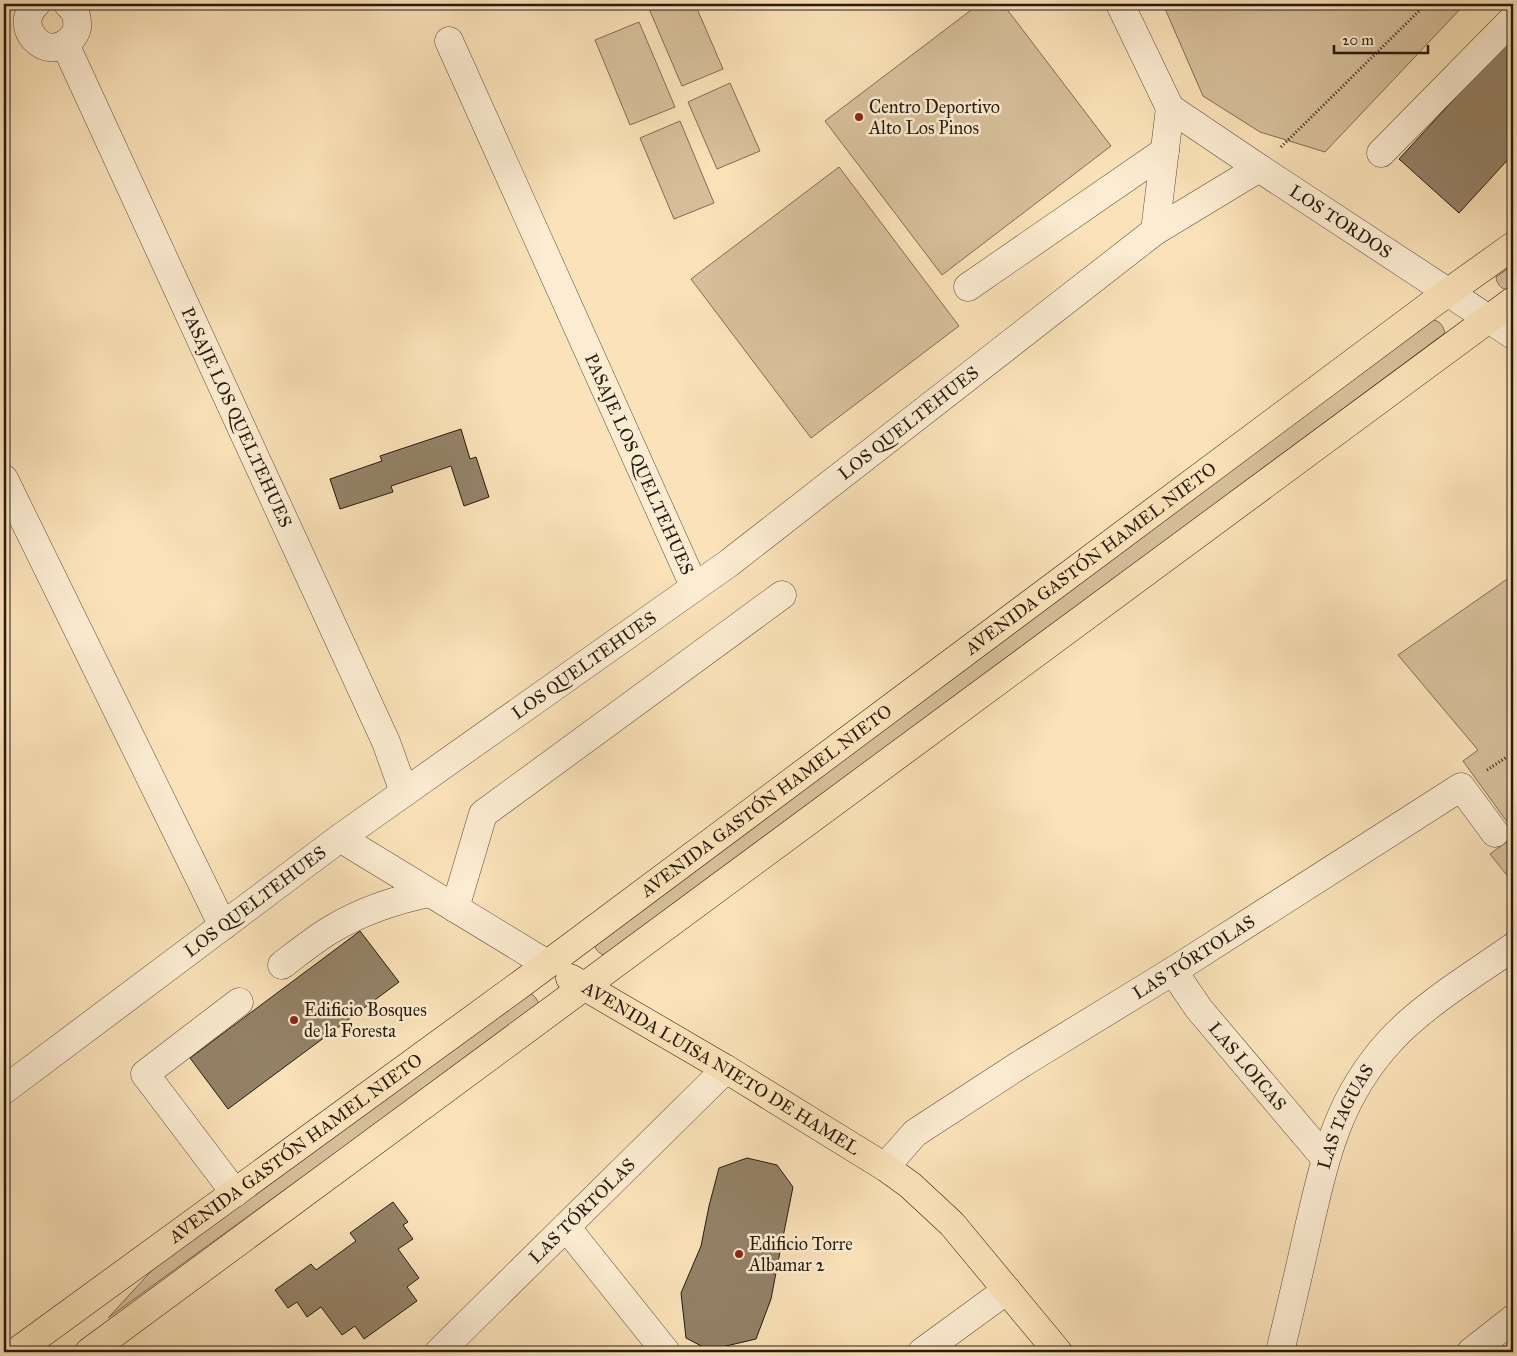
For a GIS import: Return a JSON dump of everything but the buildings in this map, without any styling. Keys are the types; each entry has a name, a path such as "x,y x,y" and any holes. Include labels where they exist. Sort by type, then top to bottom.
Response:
{"main road":[{"name":"AVENIDA GASTÓN HAMEL NIETO","path":"16,1352 547,964 1448,292 1513,246"},
{"path":"89,1352 1513,301"},
{"name":"AVENIDA LUISA NIETO DE HAMEL","path":"547,964 726,1069 885,1167 910,1185 952,1224 1058,1352"}],"street":[{"path":"36,4 29,12 28,28 32,36 40,44 48,47 57,47 65,44 72,38 76,30 77,17 74,9 68,4"},
{"path":"1120,4 1170,108 1155,231"},
{"path":"1381,154 1513,20"},
{"name":"PASAJE LOS QUELTEHUES","path":"449,41 694,586"},
{"name":"PASAJE LOS QUELTEHUES","path":"65,44 386,742 404,792"},
{"name":"LOS TORDOS","path":"1170,108 1513,334"},
{"path":"968,287 1165,151"},
{"name":"LOS QUELTEHUES","path":"6,1081 223,926 404,792 729,563 1155,231 1259,168"},
{"path":"4,479 223,926"},
{"path":"455,908 483,814 782,595"},
{"name":"LAS TÓRTOLAS","path":"885,1167 915,1133 1021,1064 1173,971 1461,787 1495,833"},
{"name":"AVENIDA LUISA NIETO DE HAMEL","path":"340,838 547,964"},
{"path":"282,965 332,929 358,915 389,903 429,893"},
{"name":"LAS TAGUAS","path":"1280,1352 1325,1158 1336,1125 1351,1094 1370,1064 1390,1040 1413,1019 1513,947"},
{"name":"LAS LOICAS","path":"1173,971 1200,1009 1325,1158"},
{"path":"235,1192 145,1074 239,1002"},
{"name":"LAS TÓRTOLAS","path":"439,1352 726,1069"},
{"path":"566,1227 666,1352"},
{"path":"922,1352 1007,1290"},
{"path":"1470,1352 1513,1319"}],"path":[{"path":"1259,168 1426,4"}],"shaded area":[{"path":"647,4 695,4 723,69 682,86"},
{"path":"979,4 1003,4 1111,146 942,275 825,121"},
{"path":"1163,4 1465,4 1325,152 1260,132 1203,96"},
{"path":"639,22 675,107 630,125 595,40"},
{"path":"730,83 760,151 717,169 688,102"},
{"path":"680,121 714,203 674,219 640,138"},
{"path":"839,167 959,326 811,438 691,279"},
{"path":"1513,265 1513,285 1507,290 1499,285 1496,277"},
{"path":"1434,320 1441,325 1445,333 606,956 597,951 594,942"},
{"path":"1513,575 1513,830 1463,761 1478,750 1398,655"},
{"path":"1513,837 1513,883 1490,854"},
{"path":"528,992 535,997 539,1005 108,1318 156,1266"}],"place":[{"name":"Centro Deportivo Alto Los Pinos","path":"859,117"},
{"name":"Edificio Bosques de la Foresta","path":"294,1020"},
{"name":"Edificio Torre Albamar 2","path":"739,1254"}]}
